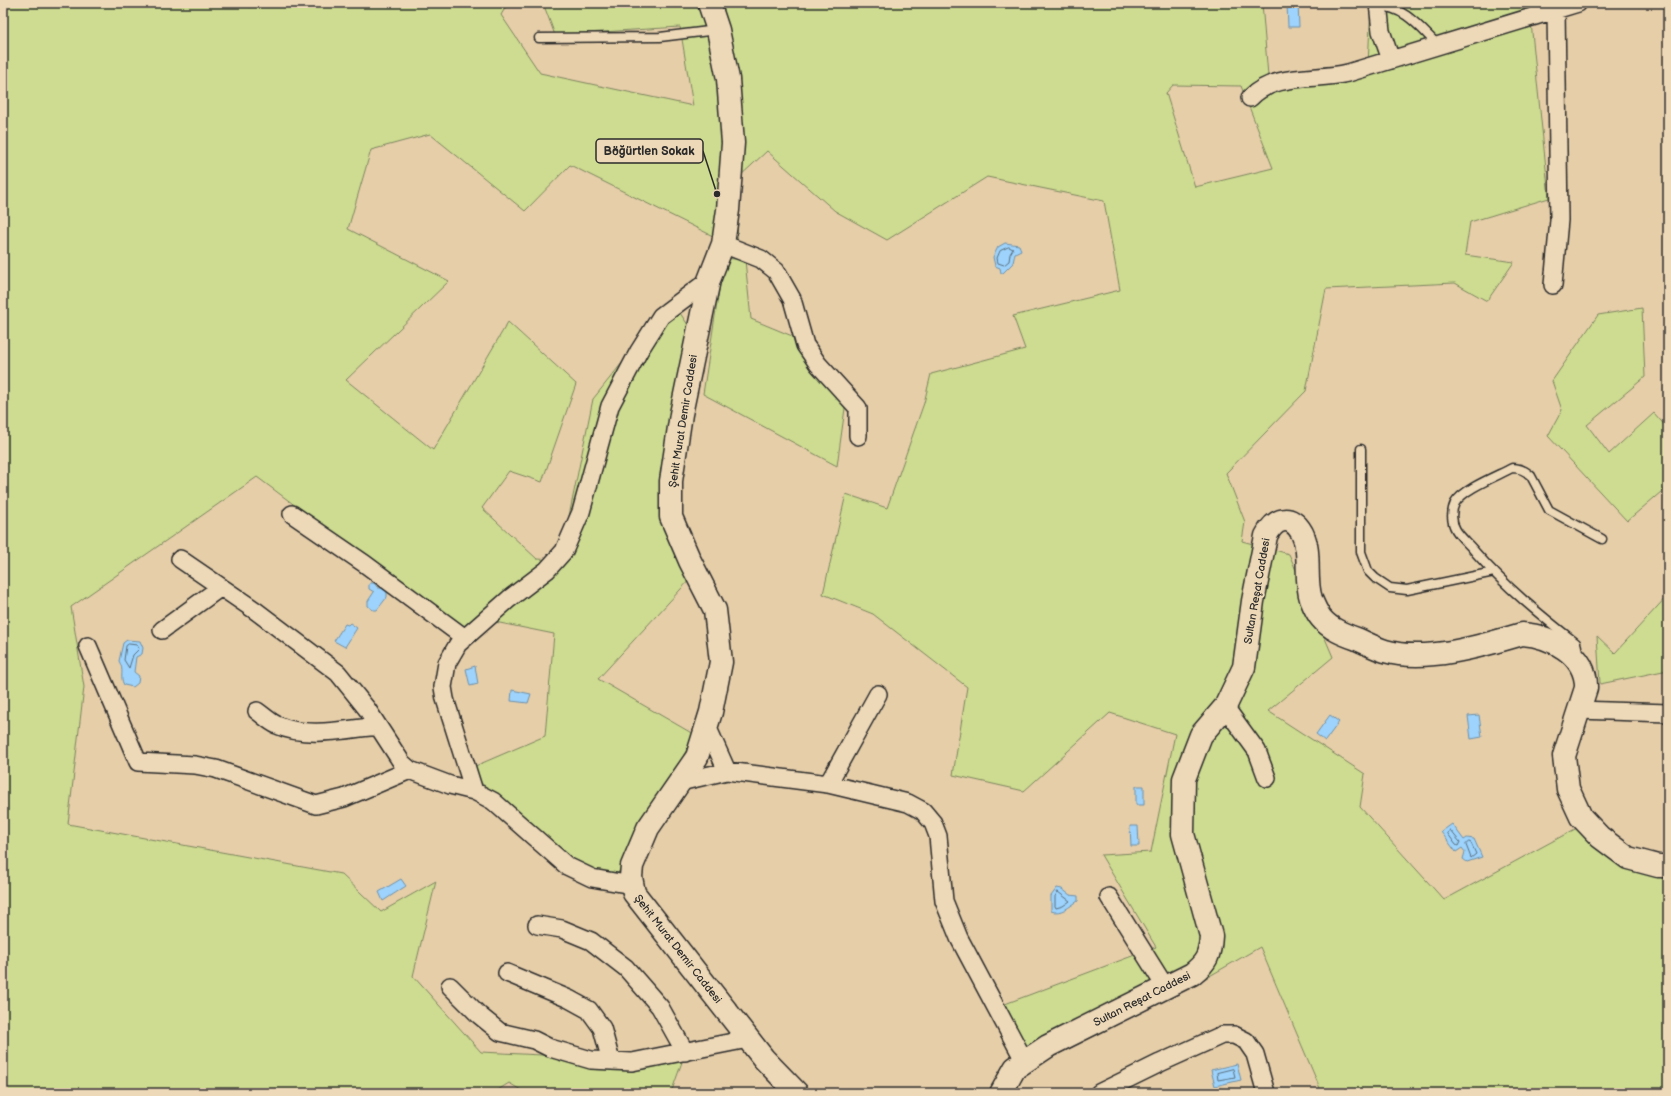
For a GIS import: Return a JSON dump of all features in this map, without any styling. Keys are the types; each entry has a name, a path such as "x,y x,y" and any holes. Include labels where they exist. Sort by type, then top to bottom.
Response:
{"street":[{"name":"Şehit Murat Demir Caddesi","path":"708,3 718,30 728,79 733,143 728,210 723,244 709,280 681,414 670,481 671,517 690,561 715,610 721,662 711,712 697,757 648,828 632,866 631,877 634,893 764,1059 797,1093"},
{"path":"1250,98 1262,87 1277,81 1338,76 1578,3"},
{"path":"1379,4 1382,31 1391,60"},
{"path":"1553,285 1558,220 1556,10"},
{"path":"723,244 761,259 776,271 792,299 805,345 818,364 858,408 858,436"},
{"path":"474,791 444,693 447,663 458,644 464,638 509,599 547,570 564,551 581,512 610,406 661,316 709,280"},
{"path":"292,514 365,564 464,638"},
{"name":"Sultan Reşat Caddesi","path":"1001,1093 1015,1068 1048,1046 1192,974 1203,966 1210,952 1211,936 1183,834 1184,779 1201,735 1224,707 1244,667 1253,601 1266,536 1270,528 1280,520 1286,519 1294,524 1302,533 1307,556 1311,598 1320,617 1337,631 1385,651 1416,655 1473,648 1522,634 1538,636 1556,644 1573,656 1582,666 1586,681 1586,688 1564,756 1568,789 1581,817 1600,837 1628,858 1658,866 1668,866"},
{"path":"180,559 256,611 338,673 378,726 402,762 410,770 450,785 474,791 493,801 567,866 592,878 632,885"},
{"path":"162,630 221,587"},
{"path":"88,646 138,762 195,765 216,769 316,805 344,798 410,770"},
{"path":"828,784 878,694"},
{"path":"1224,707 1256,751 1268,778"},
{"path":"1578,710 1668,713"},
{"path":"257,711 276,725 291,730 316,732 378,726"},
{"path":"707,726 727,771"},
{"path":"680,782 727,771 828,784 908,804 923,811 933,823 938,836 944,901 959,938 1025,1062"},
{"path":"1108,897 1166,988"},
{"path":"537,925 562,929 591,941 626,968 660,1007 685,1052"},
{"path":"507,973 569,999 590,1010 602,1028 611,1061"},
{"path":"450,986 479,1015 500,1032 534,1040 550,1048 591,1060 632,1062 748,1039"},
{"path":"1099,1093 1222,1035 1234,1035 1246,1041 1255,1054 1266,1093"}],"lane":[{"path":"1379,4 1394,8 1407,15 1438,45"},
{"path":"539,38 660,37 718,30"},
{"path":"1361,449 1361,552 1368,571 1375,578 1390,588 1407,590 1494,572"},
{"path":"1573,656 1577,651 1576,643 1536,613 1494,572 1456,530 1452,518 1452,511 1455,503 1465,493 1512,468 1517,468 1527,472 1549,510 1602,540"}],"green space":[{"path":"3,3 248,3 249,7 269,3 508,3 501,15 540,73 693,106 680,27 555,35 543,3 1262,3 1268,76 1368,65 1371,3 1529,3 1549,198 1470,222 1465,255 1514,262 1487,301 1455,283 1326,289 1306,391 1226,473 1245,522 1242,541 1289,554 1333,657 1268,711 1365,774 1360,807 1444,900 1577,828 1668,882 1668,1093 1322,1093 1260,947 1180,993 1030,1068 1005,1004 1156,947 1101,855 1151,852 1175,734 1110,713 1024,791 953,775 967,687 873,614 823,594 846,494 887,508 924,403 931,374 1025,349 1013,316 1120,290 1104,201 987,177 887,240 835,211 767,151 739,177 737,248 570,165 525,211 430,134 371,150 348,229 449,281 346,380 433,450 508,322 576,384 542,482 509,471 482,508 537,559 560,560 593,399 672,301 688,325 673,525 692,577 598,679 695,735 618,873 583,870 466,770 545,736 554,634 485,620 462,630 257,477 71,607 84,687 68,824 341,874 381,912 436,881 413,976 481,1052 682,1062 671,1093 526,1093 509,1083 493,1093 3,1093","holes":["1173,85 1241,86 1273,168 1195,187 1166,93"]},
{"path":"724,258 745,260 751,319 814,345 846,401 837,466 703,394"},
{"path":"1642,308 1645,377 1587,425 1609,454 1654,413 1668,429 1668,486 1627,521 1548,436 1562,410 1552,381 1598,315"},
{"path":"1668,595 1668,670 1600,684 1597,636 1615,653"}],"water":[{"path":"1298,3 1299,27 1288,27 1287,4"},
{"path":"1005,243 1019,245 1021,250 1015,253 1013,263 1003,273 1001,273 1000,268 995,266 993,257 998,247"},
{"path":"370,583 374,583 378,588 382,588 387,591 387,597 377,610 373,610 368,606 368,601 374,592 369,589"},
{"path":"350,623 357,628 345,647 334,641 345,624 348,625"},
{"path":"127,640 140,641 143,648 142,654 136,657 134,672 139,676 138,683 133,687 124,685 122,679 122,668 119,661 123,643"},
{"path":"475,666 478,684 470,686 466,669"},
{"path":"512,690 531,694 528,703 511,701"},
{"path":"1330,715 1339,722 1325,741 1316,734"},
{"path":"1479,715 1482,737 1471,739 1468,716"},
{"path":"1136,786 1144,786 1144,805 1136,805"},
{"path":"1452,824 1464,840 1467,838 1474,839 1482,857 1467,862 1463,859 1465,852 1462,848 1456,852 1441,832"},
{"path":"1130,826 1138,826 1139,846 1131,846"},
{"path":"401,879 406,886 383,901 379,892"},
{"path":"1057,888 1062,889 1070,895 1078,896 1078,901 1062,911 1051,911 1051,896"},
{"path":"1237,1064 1241,1080 1215,1086 1211,1070"}],"place":[{"name":"Böğürtlen Sokak","path":"717,194"}]}
